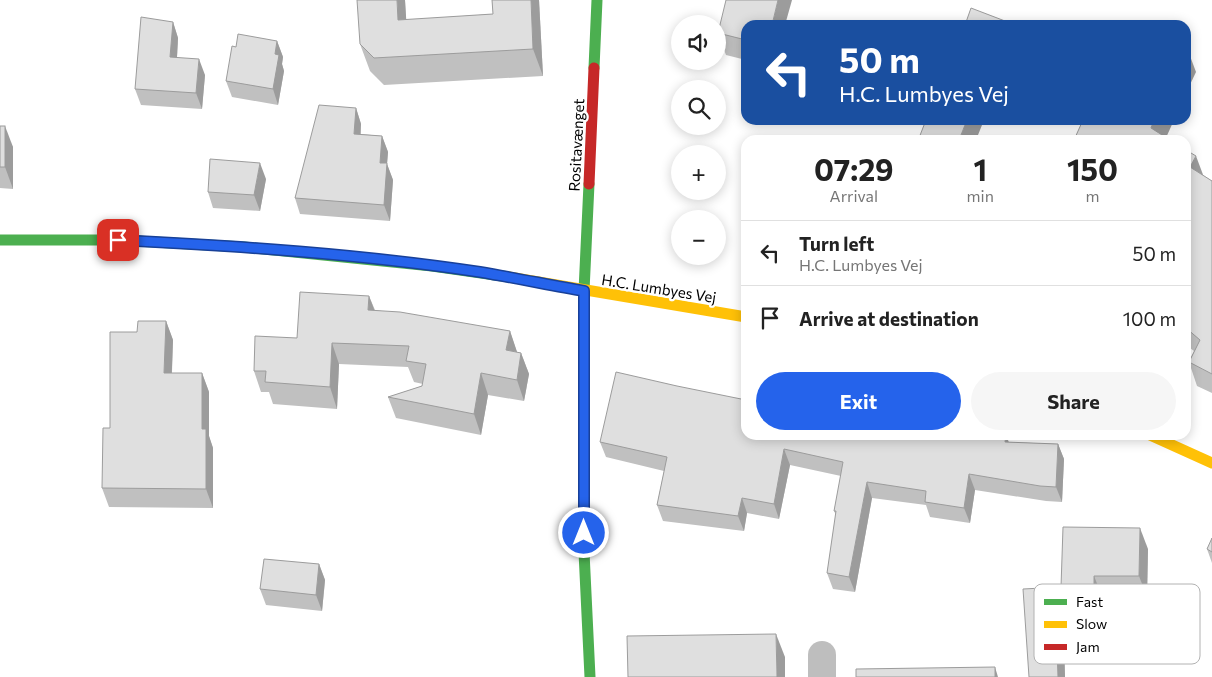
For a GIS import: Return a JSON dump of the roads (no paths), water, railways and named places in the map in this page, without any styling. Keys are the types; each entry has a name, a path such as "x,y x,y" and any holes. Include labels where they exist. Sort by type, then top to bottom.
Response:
{"street":[{"name":"Rositavænget","path":"590,677 584,552 584,291 597,0"},
{"name":"H.C. Lumbyes Vej","path":"0,240 118,240 244,246 481,272 741,316"},
{"path":"1161,440 1212,463"}]}
